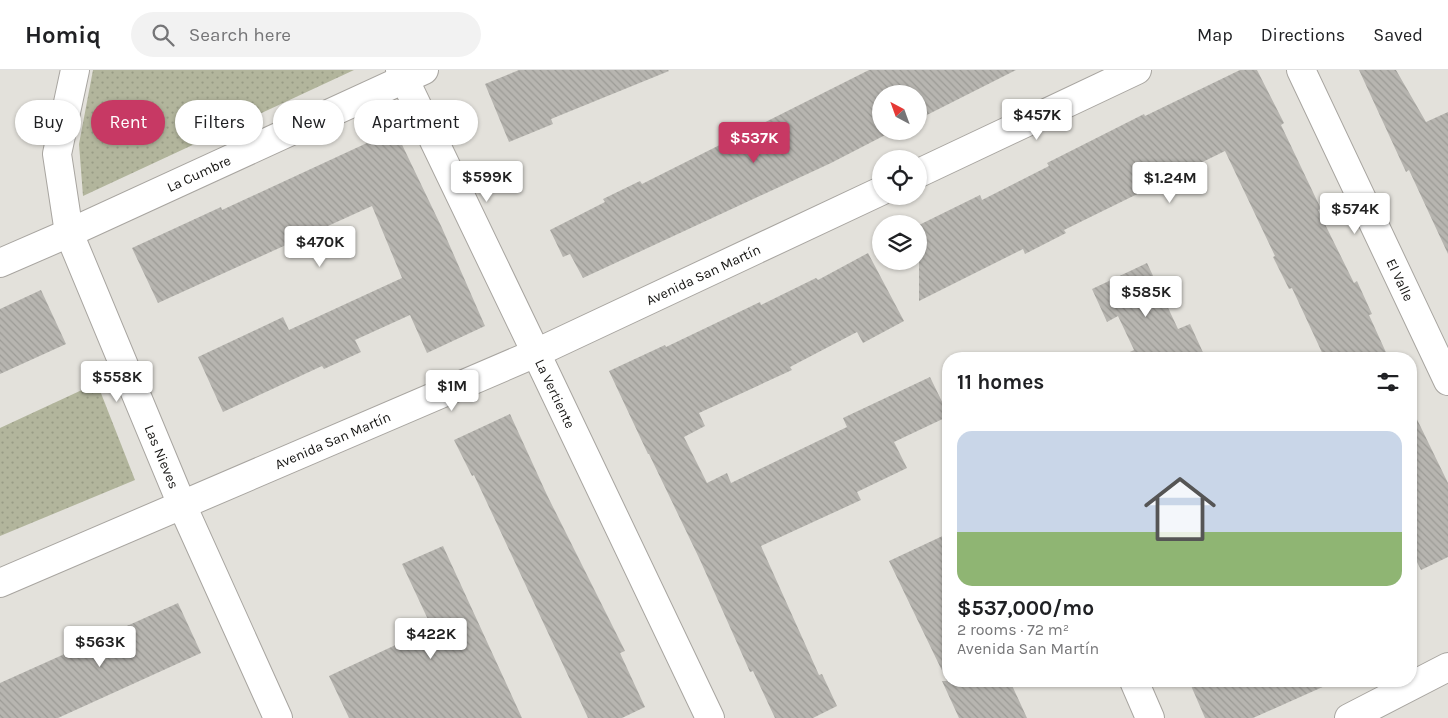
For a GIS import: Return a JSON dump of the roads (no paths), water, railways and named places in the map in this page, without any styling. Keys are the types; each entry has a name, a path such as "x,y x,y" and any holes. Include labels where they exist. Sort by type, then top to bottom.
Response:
{"street":[{"name":"Las Nieves","path":"75,70 57,154 69,234 182,505 278,718"},
{"path":"927,169 1137,70"},
{"name":"El Valle","path":"1301,70 1448,381"},
{"name":"La Cumbre","path":"0,263 69,234 409,73"},
{"name":"La Vertiente","path":"409,73 536,353 710,718"},
{"name":"Avenida San Martín","path":"0,583 536,353 872,194"},
{"path":"1417,683 1448,667"},
{"path":"1137,687 1150,718"},
{"path":"1348,718 1409,687"}]}
